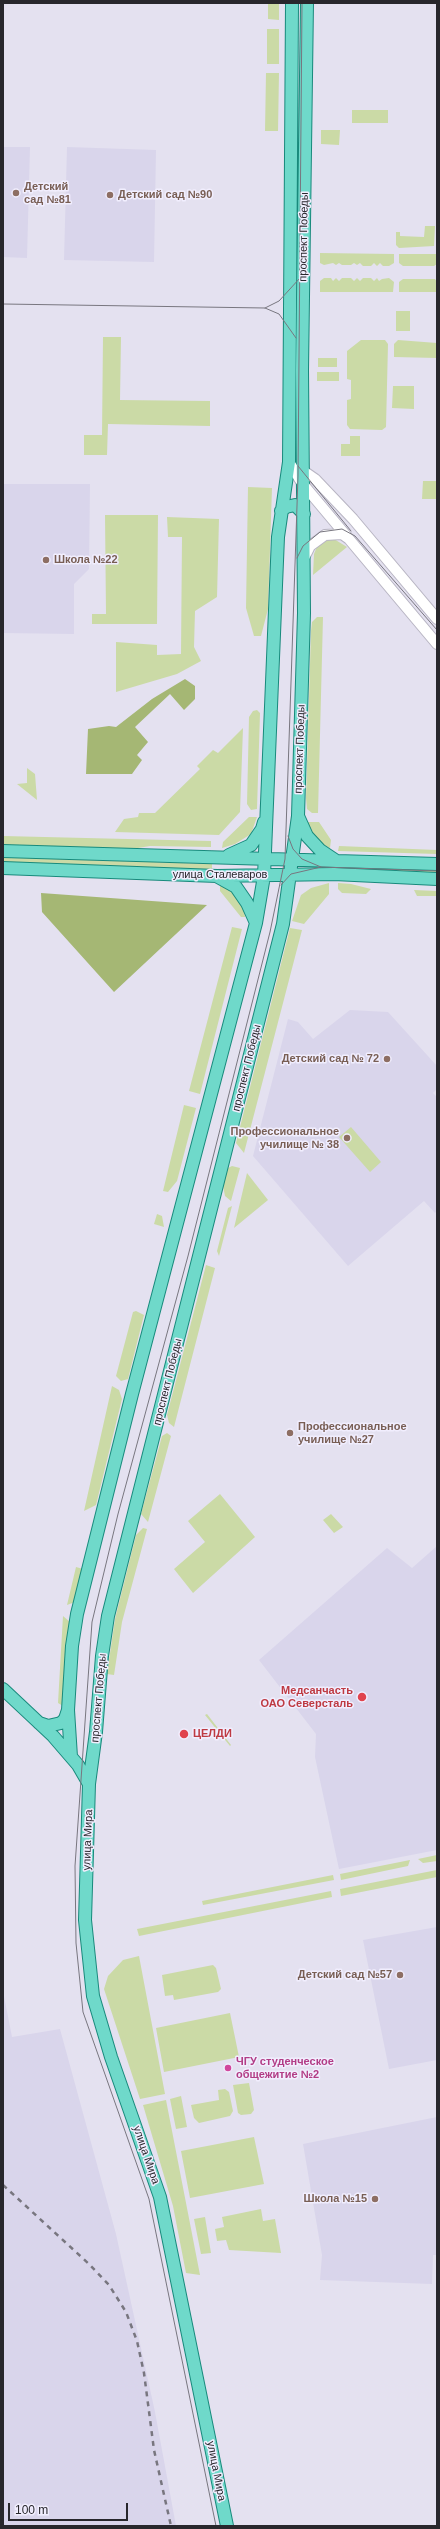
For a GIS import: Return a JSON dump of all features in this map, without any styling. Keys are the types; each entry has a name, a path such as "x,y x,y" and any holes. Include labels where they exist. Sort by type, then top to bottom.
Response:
{"main road":[{"name":"проспект Победы","path":"72,1757 68,1710 72,1646 89,1562 256,923 264,876 281,511 289,462 292,3"},
{"name":"проспект Победы","path":"89,1784 108,1616 283,924 291,874 298,816 304,613 304,514 302,470 304,140 307,3"},
{"path":"281,511 286,507 295,505 304,514"},
{"path":"218,858 238,853 251,845 262,829 266,815"},
{"path":"298,816 307,836 320,850 335,860"},
{"name":"улица Сталеваров","path":"3,851 437,864"},
{"name":"улица Сталеваров","path":"3,868 217,876 264,876 291,874 437,879"},
{"path":"217,876 236,887 247,903 256,923"},
{"path":"3,1689 72,1757 89,1784"},
{"path":"39,1723 48,1726 61,1723 66,1719 68,1710"},
{"name":"улица Мира","path":"89,1784 85,1920 93,1996 110,2057 160,2197 227,2526"}],"street":[{"name":"проспект Победы","path":"289,462 302,483 354,543 437,644"},
{"path":"302,470 315,479 353,519 437,619"},
{"path":"303,560 310,546 325,535 342,534 354,543"}],"shaded area":[{"name":"Детский сад №81","path":"3,147 30,147 27,258 3,257"},
{"name":"Детский сад №90","path":"67,147 156,150 154,262 64,260"},
{"name":"Школа №22","path":"3,484 90,484 89,569 74,584 74,634 3,633"},
{"name":"Профессиональное училище № 38","path":"350,1010 388,1012 437,1066 437,1089 433,1093 437,1097 437,1211 435,1213 424,1201 348,1266 253,1156 288,1019 298,1022 313,1039"},
{"name":"Медсанчасть ОАО Северсталь","path":"437,1546 437,1850 339,1869 315,1757 316,1734 259,1660 387,1548 412,1568"},
{"name":"Детский сад №57","path":"437,1927 437,2060 389,2069 363,1940"},
{"path":"3,1991 12,2037 60,2029 116,2234 155,2412 176,2526 3,2526"},
{"name":"Школа №15","path":"437,2117 437,2255 433,2255 432,2284 320,2280 322,2255 303,2144"}],"green space":[{"path":"268,3 279,3 279,20 268,19"},
{"path":"267,29 279,29 279,64 267,64"},
{"path":"266,73 279,73 278,131 265,131"},
{"path":"352,110 388,110 388,123 352,123"},
{"path":"321,130 340,130 339,145 321,144"},
{"path":"425,226 435,226 434,246 399,248 396,245 396,232 400,232 400,236 424,237"},
{"path":"320,253 394,254 394,263 389,266 383,266 380,263 377,266 374,263 371,266 363,266 360,263 357,265 354,263 351,265 342,265 339,263 336,265 333,263 324,265 320,263"},
{"path":"399,254 437,254 437,264 434,266 403,266 399,263"},
{"path":"324,278 331,278 333,281 336,278 339,281 342,278 351,278 354,281 357,278 360,281 363,278 371,278 374,281 377,278 379,281 389,278 394,282 393,292 320,292 320,281"},
{"path":"403,279 435,279 437,282 437,292 399,292 399,282"},
{"path":"396,311 410,311 410,331 396,331"},
{"path":"103,337 121,337 120,400 210,401 210,426 108,424 107,455 84,455 84,435 102,435"},
{"path":"361,340 385,340 388,344 386,427 382,430 350,429 347,425 347,400 351,399 351,380 347,379 347,351"},
{"path":"398,340 437,343 437,358 394,357 394,344"},
{"path":"318,358 337,358 337,367 318,367"},
{"path":"317,372 339,372 339,381 317,381"},
{"path":"393,386 414,386 414,409 392,408"},
{"path":"350,436 360,436 360,456 341,456 341,444 350,444"},
{"path":"423,481 437,481 437,499 422,499"},
{"path":"248,487 272,488 268,609 261,636 254,636 246,608"},
{"path":"105,515 158,515 157,624 92,624 92,614 106,614"},
{"path":"167,517 219,519 217,597 195,611 194,647 201,661 177,674 116,692 116,642 157,645 157,655 181,654 182,537 168,537"},
{"path":"326,539 334,539 347,547 313,575 314,554 318,544"},
{"path":"317,617 323,617 318,813 312,813 307,809 306,798 311,631 312,622"},
{"path":"185,679 195,686 195,699 184,710 170,694 135,727 148,742 137,755 142,760 132,774 86,774 88,729 109,726 116,727 152,699"},
{"path":"257,710 260,713 257,809 251,810 247,804 249,717 253,711"},
{"path":"243,728 240,812 219,835 115,832 124,819 138,817 139,813 155,813 200,769 197,766 213,750 218,753"},
{"path":"27,768 35,774 37,800 17,784 27,783"},
{"path":"249,817 257,817 251,834 235,844 222,848 223,842"},
{"path":"306,822 319,822 331,840 330,848 316,841"},
{"path":"3,836 211,841 211,847 150,846 132,849 3,845"},
{"path":"339,846 437,850 437,854 338,851"},
{"path":"3,857 212,864 212,871 3,864"},
{"path":"338,865 437,869 437,874 337,870"},
{"path":"329,883 329,894 304,924 292,921 301,895 311,888"},
{"path":"338,883 351,884 371,889 366,894 342,893 338,889"},
{"path":"220,886 230,889 236,895 244,910 245,917 241,917 220,891"},
{"path":"414,890 437,891 437,896 417,896"},
{"path":"41,893 207,905 114,992 42,912"},
{"path":"232,927 242,929 200,1094 189,1091"},
{"path":"290,928 302,930 244,1153 236,1143"},
{"path":"184,1105 196,1108 177,1181 168,1192 163,1191"},
{"path":"351,1127 381,1162 370,1172 339,1137"},
{"path":"232,1166 240,1168 231,1201 225,1196 223,1186 228,1168"},
{"path":"247,1173 268,1200 234,1228"},
{"path":"232,1206 219,1256 217,1251 228,1208"},
{"path":"157,1214 162,1216 164,1227 154,1224"},
{"path":"206,1265 215,1268 174,1427 169,1423 167,1415"},
{"path":"136,1311 144,1315 128,1379 121,1381 116,1376 133,1312"},
{"path":"112,1386 119,1390 122,1399 96,1505 84,1511"},
{"path":"167,1433 171,1436 148,1522 141,1514 162,1436"},
{"path":"220,1494 255,1537 193,1593 174,1569 205,1542 188,1521"},
{"path":"331,1514 343,1527 334,1533 323,1520"},
{"path":"143,1528 147,1529 122,1622 114,1675 107,1674 115,1619 136,1535"},
{"path":"76,1567 83,1569 75,1602 67,1605"},
{"path":"63,1616 70,1622 63,1706 58,1703"},
{"path":"207,1714 231,1745 230,1746 205,1715"},
{"path":"437,1855 437,1861 423,1863 418,1859"},
{"path":"410,1860 408,1866 341,1880 340,1874"},
{"path":"437,1870 437,1877 341,1896 340,1889"},
{"path":"333,1875 334,1880 203,1905 202,1901"},
{"path":"331,1891 332,1897 139,1936 137,1929"},
{"path":"139,1956 165,2094 140,2099 104,1989 108,1976 123,1960"},
{"path":"213,1965 216,1968 221,1989 218,1992 174,2000 173,1995 165,1996 162,1975"},
{"path":"230,2013 239,2057 164,2072 156,2028"},
{"path":"249,2083 254,2110 251,2114 241,2115 238,2113 233,2085"},
{"path":"225,2089 229,2092 233,2111 230,2116 199,2123 194,2118 191,2105 219,2100 218,2090"},
{"path":"181,2096 187,2127 176,2129 170,2099"},
{"path":"166,2100 200,2275 186,2273 173,2206 143,2105"},
{"path":"254,2137 264,2184 190,2198 181,2151"},
{"path":"261,2209 263,2221 275,2219 281,2253 229,2250 226,2240 217,2241 215,2229 224,2227 222,2217"},
{"path":"205,2217 211,2253 201,2254 194,2219"}],"tram line":[{"path":"216,2526 149,2199 83,2012 76,1943 75,1866 92,1622 118,1514 188,1256 270,932 285,859 298,476 302,3"},
{"path":"265,308 279,301 300,278"},
{"path":"3,304 265,308 279,314 296,338"},
{"path":"298,466 351,531"},
{"path":"297,558 303,546 320,532 342,529 355,536 437,630"},
{"path":"288,836 293,849 302,859 321,867"},
{"path":"281,885 291,874 321,867 437,871"}],"railway":[{"path":"3,2185 89,2264 109,2285 126,2312 137,2341 144,2373 154,2450 171,2526"}],"place":[{"name":"Детский сад №81","path":"16,193"},
{"name":"Детский сад №90","path":"110,195"},
{"name":"Школа №22","path":"46,560"},
{"name":"Детский сад № 72","path":"387,1059"},
{"name":"Профессиональное училище № 38","path":"347,1138"},
{"name":"Профессиональное училище №27","path":"290,1433"},
{"name":"Медсанчасть ОАО Северсталь","path":"362,1697"},
{"name":"ЦЕЛДИ","path":"184,1734"},
{"name":"Детский сад №57","path":"400,1975"},
{"name":"ЧГУ студенческое общежитие №2","path":"228,2068"},
{"name":"Школа №15","path":"375,2199"}]}
